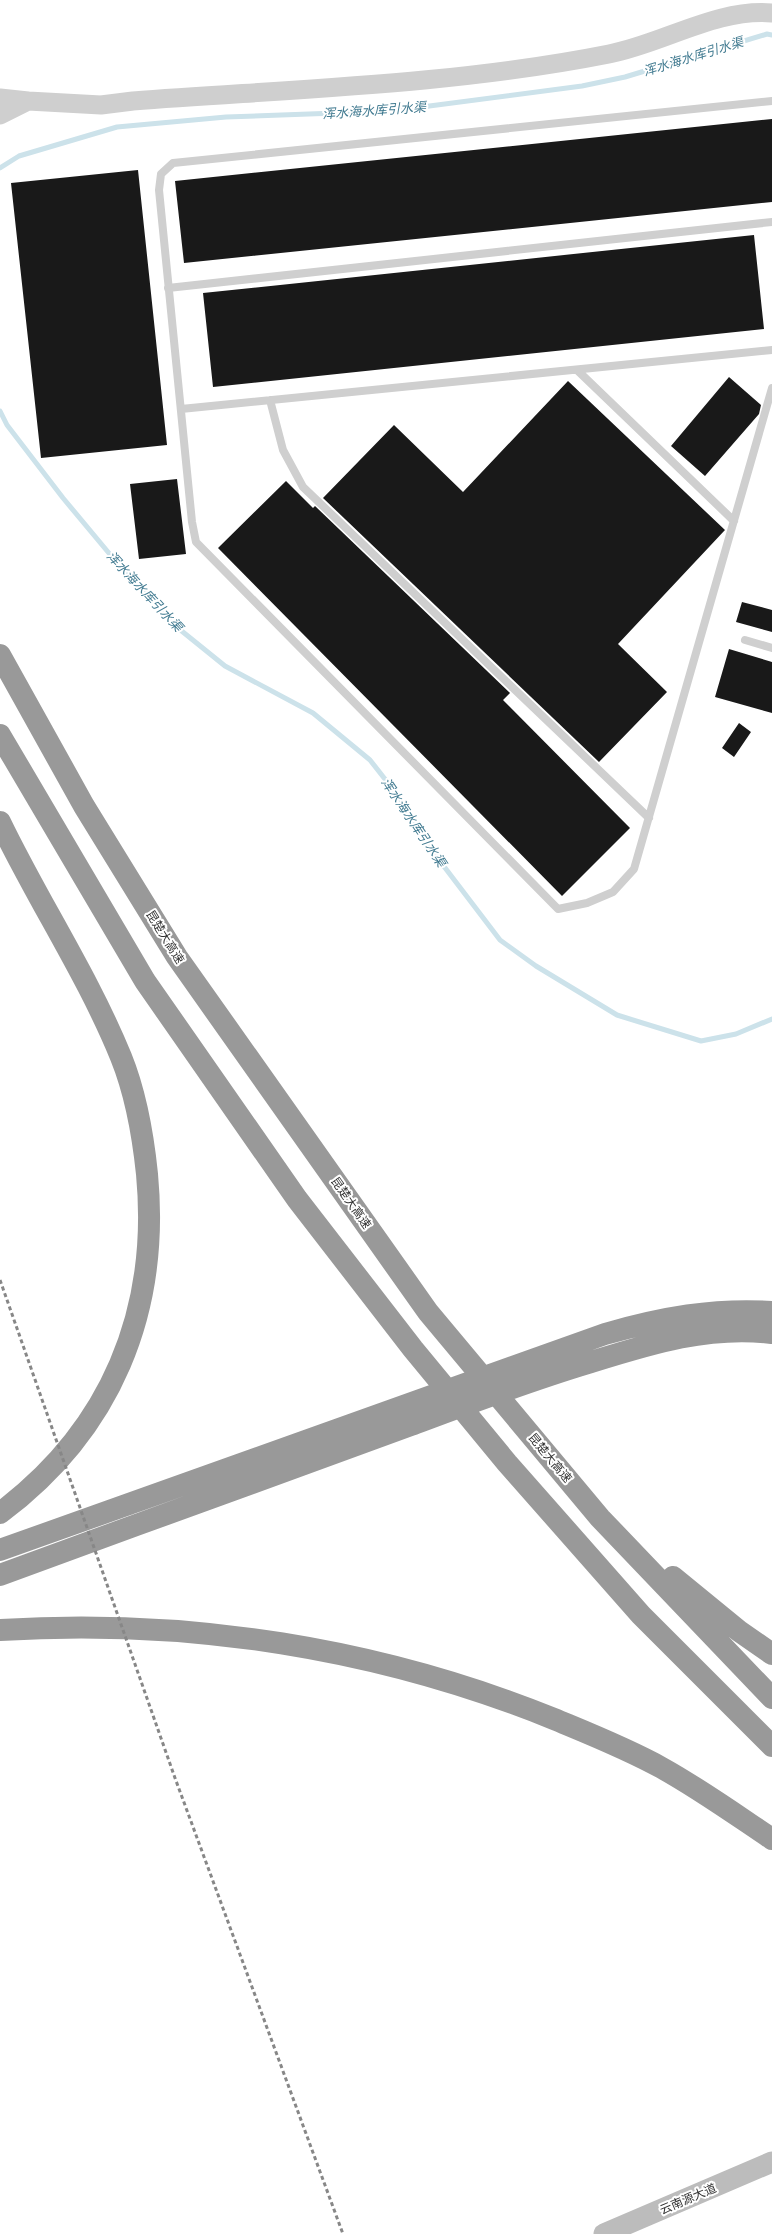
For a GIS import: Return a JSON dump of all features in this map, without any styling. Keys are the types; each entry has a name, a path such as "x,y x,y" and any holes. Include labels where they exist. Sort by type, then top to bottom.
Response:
{"highway":[{"name":"昆楚大高速","path":"0,655 84,806 182,964 428,1312 600,1518 772,1698"},
{"path":"0,735 145,981 296,1199 413,1349 507,1463 641,1615 772,1746"},
{"path":"0,822 96,1004 121,1058 141,1133 148,1190 149,1221 143,1289 135,1324 123,1360 106,1395 84,1430 57,1464 23,1496 0,1513"},
{"path":"0,1575 287,1469 534,1369 605,1334 660,1319 720,1311 772,1312"},
{"path":"0,1550 278,1450 534,1369 694,1334 735,1331 772,1333"},
{"path":"600,1518 739,1631 772,1654"},
{"path":"0,1630 82,1627 194,1632 318,1649 384,1663 451,1682 513,1703 590,1734 662,1768 772,1839"}],"main road":[{"name":"云南源大道","path":"604,2234 772,2162"}],"street":[{"path":"0,98 101,105 133,101 461,77 610,54 712,22 742,15 772,13"},
{"path":"0,115 28,101"}],"lane":[{"path":"772,101 173,163 161,174 159,190 192,522 196,542 558,908 587,903 612,892 634,868 772,388"},
{"path":"168,288 772,222"},
{"path":"181,409 772,350"},
{"path":"577,370 734,521"},
{"path":"270,400 282,450 303,487 648,818"},
{"path":"745,640 772,648"}],"building":[{"path":"772,119 772,202 184,263 175,181"},
{"path":"138,170 167,445 41,458 11,183"},
{"path":"754,235 764,329 213,387 203,293"},
{"path":"729,377 761,405 759,414 705,476 671,446"},
{"path":"568,381 725,530 618,644 667,692 599,762 323,498 394,425 463,492"},
{"path":"177,479 186,554 139,559 130,484"},
{"path":"286,481 313,508 315,506 510,693 503,700 630,828 562,896 218,548"},
{"path":"742,602 772,610 772,632 736,622"},
{"path":"729,649 772,662 772,713 715,697"},
{"path":"739,723 751,732 734,757 722,748"}],"waterway":[{"name":"浑水海水库引水渠","path":"0,168 19,156 117,127 226,117 391,111 582,86 625,77 767,34 772,35"},
{"name":"浑水海水库引水渠","path":"0,411 7,425 63,498 118,564 173,624 225,666 313,713 370,760 399,797 433,852 500,940 536,966 617,1015 701,1041 736,1034 772,1019"}],"railway":[{"path":"0,1280 175,1778 343,2234"}]}
